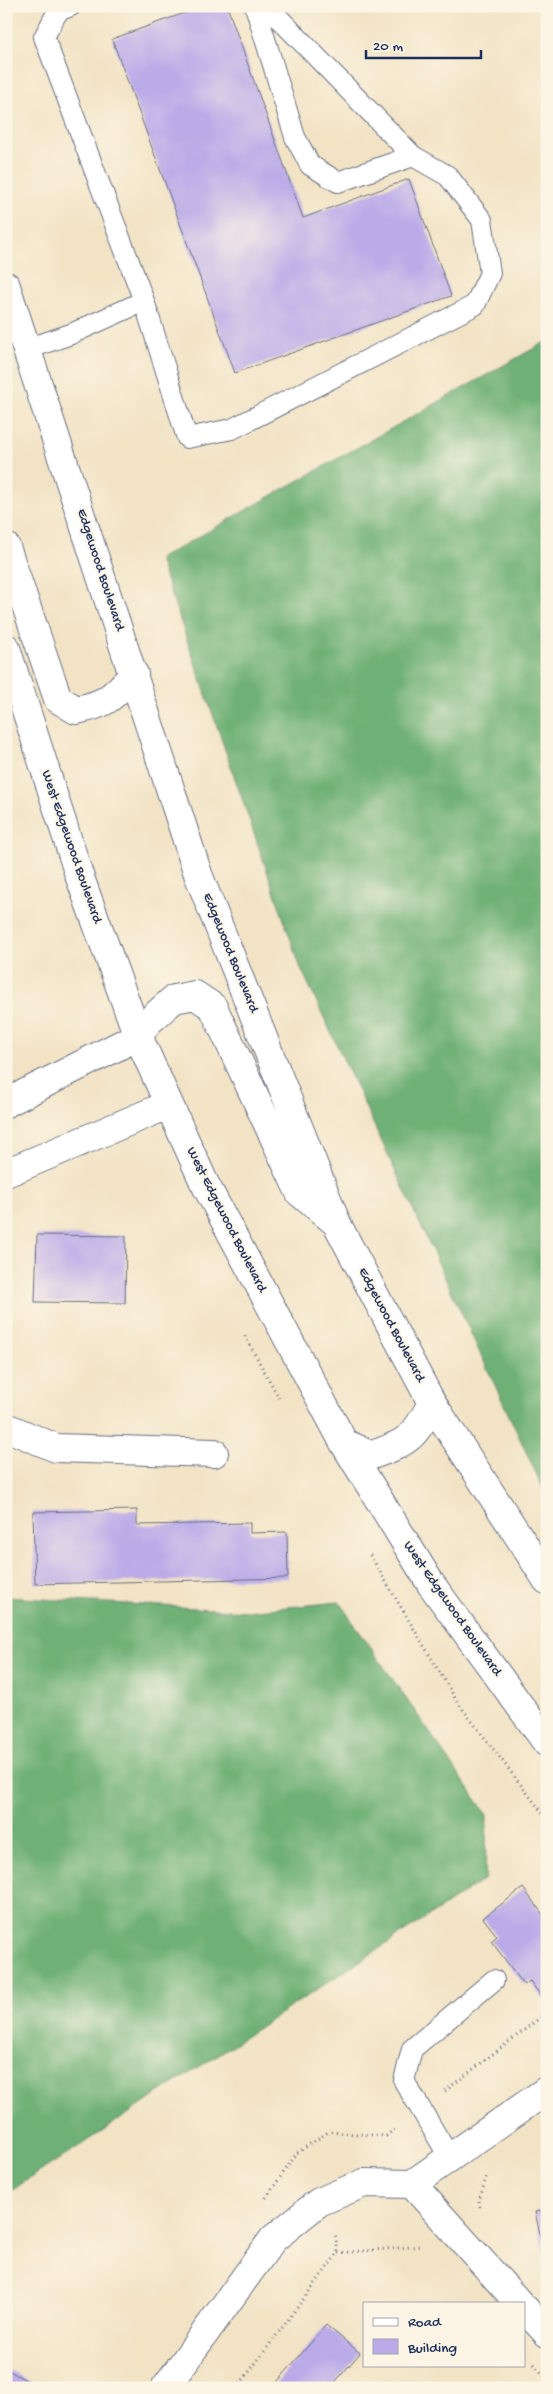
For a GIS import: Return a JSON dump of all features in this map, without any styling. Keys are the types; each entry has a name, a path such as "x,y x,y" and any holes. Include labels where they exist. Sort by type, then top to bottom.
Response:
{"street":[{"name":"Edgewood Boulevard","path":"6,286 198,874 337,1224 432,1403 547,1580"},
{"path":"6,547 58,699 76,710 99,706 117,693 134,674"},
{"name":"West Edgewood Boulevard","path":"6,648 79,875 138,1036 204,1182 344,1443 431,1584 547,1743"},
{"path":"6,1103 138,1036 148,1022 174,999 195,995 213,1007 300,1193 337,1224"},
{"path":"6,1174 168,1105"},
{"path":"344,1443 372,1455 401,1445 420,1427 432,1403"},
{"path":"6,1427 56,1448 214,1453"},
{"path":"165,2388 273,2239 319,2202 364,2183 412,2184 547,2090"},
{"path":"412,2184 518,2302"},
{"path":"526,2310 547,2333"}],"lane":[{"path":"71,6 58,11 44,37 144,301 187,438 232,429 475,306 490,274 482,220 448,176 413,156 267,6"},
{"path":"254,6 295,137 310,165 338,182 413,156"},
{"path":"27,349 71,334 144,301"},
{"path":"450,2158 404,2081 412,2049 494,1980"}],"path":[{"path":"481,2209 479,2201 487,2174 495,2169"},
{"path":"238,2388 338,2253 335,2230"},
{"path":"338,2253 423,2246"}],"green space":[{"path":"547,341 547,1497 300,966 159,559"},
{"path":"6,1597 248,1611 339,1602 487,1815 485,1879 6,2194"}],"building":[{"path":"204,6 227,6 303,218 409,179 451,296 235,373 112,39"},
{"path":"37,1235 126,1236 125,1303 35,1302"},
{"path":"137,1510 137,1525 250,1523 250,1533 287,1532 288,1578 35,1584 33,1512"},
{"path":"523,1888 547,1920 547,1996 543,1999 530,1981 524,1985 491,1941 497,1936 483,1918"},
{"path":"547,2210 547,2262 546,2262 535,2212"},
{"path":"326,2325 360,2353 330,2388 272,2388"},
{"path":"6,2369 40,2388 6,2388"}]}
